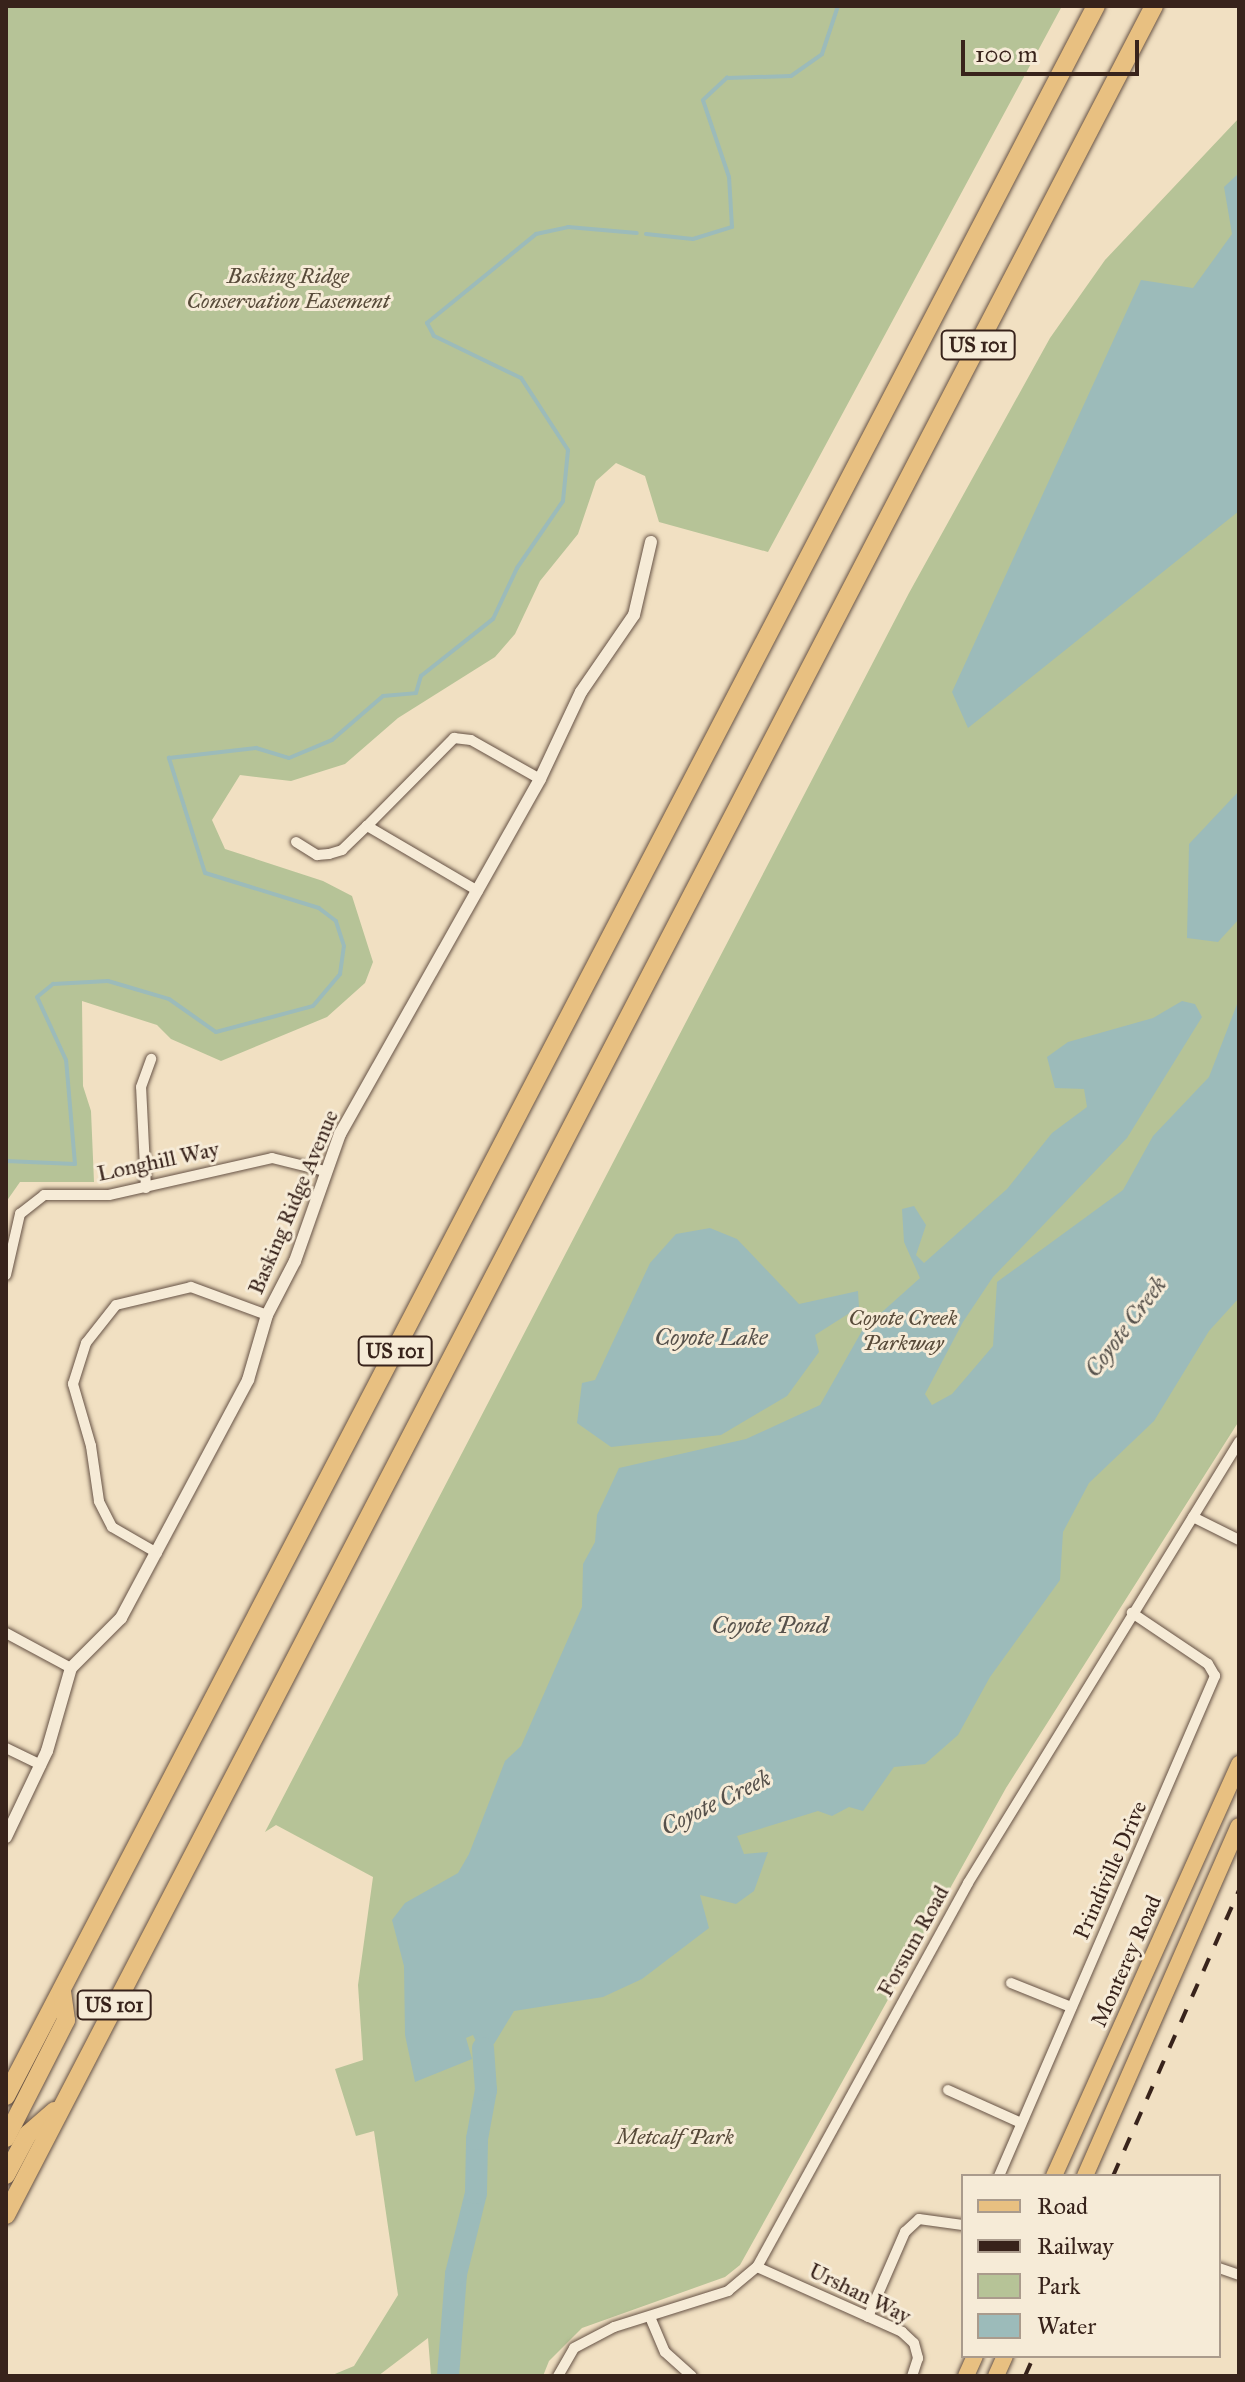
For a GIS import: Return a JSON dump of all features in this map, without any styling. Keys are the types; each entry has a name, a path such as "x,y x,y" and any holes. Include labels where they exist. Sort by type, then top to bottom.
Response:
{"highway":[{"name":"US 101","path":"6,2096 1096,6"},
{"name":"US 101","path":"6,2215 1154,6"},
{"path":"6,2138 66,2020 62,1991"},
{"path":"6,2175 28,2134 62,2103"}],"main road":[{"name":"Monterey Road","path":"1055,2174 1239,1764"},
{"path":"1086,2174 1239,1826"}],"street":[{"name":"Basking Ridge Avenue","path":"6,1837 41,1765 71,1668 121,1618 248,1380 267,1315 295,1261 340,1134 540,779 581,692 634,615 651,542"},
{"path":"296,842 317,855 342,850 454,738 471,740 540,779"},
{"path":"367,826 478,891"},
{"path":"146,1188 141,1087 151,1059"},
{"name":"Longhill Way","path":"6,1275 20,1214 33,1199 146,1188 272,1158 325,1171"},
{"path":"157,1553 112,1527 99,1501 91,1446 73,1384 86,1343 116,1305 191,1287 267,1315"},
{"name":"Forsum Road","path":"558,2376 574,2348 614,2327 728,2291 757,2267 968,1883 1239,1442"},
{"path":"1193,1517 1239,1540"},
{"name":"Prindiville Drive","path":"1000,2174 1019,2122 1215,1676 1208,1664 1132,1613"},
{"path":"6,1633 71,1668"},
{"path":"6,1748 41,1765"},
{"path":"1011,1983 1071,2007"},
{"path":"948,2090 1019,2122"},
{"path":"868,2317 905,2232 919,2219 961,2225"},
{"name":"Urshan Way","path":"757,2267 868,2317 914,2343 918,2358 912,2376"},
{"path":"650,2317 665,2352 692,2376"}],"green space":[{"name":"Basking Ridge Conservation Easement","path":"6,6 1062,6 768,552 659,522 645,476 616,463 596,481 578,534 540,581 515,634 495,657 398,718 345,764 291,781 240,775 212,820 225,849 323,881 352,896 373,962 365,983 327,1017 221,1061 171,1039 157,1025 82,1001 83,1086 91,1111 94,1182 20,1182 6,1202"},
{"name":"Coyote Creek Parkway","path":"1239,118 1239,1421 1006,1788 740,2265 725,2277 582,2328 549,2361 543,2376 431,2376 428,2338 378,2376 330,2376 354,2366 398,2295 374,2131 356,2136 335,2069 363,2060 358,1985 373,1877 276,1825 265,1832 909,593 1050,338 1105,260"}],"water":[{"path":"1239,173 1239,511 968,728 952,692 1141,280 1193,288 1232,234 1224,187"},
{"path":"1239,791 1239,919 1218,942 1187,938 1189,844"},
{"name":"Coyote Pond","path":"1239,999 1239,1298 1209,1331 1154,1421 1089,1483 1063,1532 1060,1580 990,1677 958,1735 925,1764 894,1767 863,1811 849,1807 832,1816 818,1811 737,1836 744,1854 768,1852 754,1891 736,1904 700,1895 709,1928 642,1979 603,1997 514,2011 494,2044 480,2050 473,2035 466,2038 472,2059 415,2082 405,2035 404,1966 392,1920 405,1903 458,1873 469,1854 505,1761 521,1746 582,1607 583,1564 595,1542 597,1515 619,1468 746,1439 820,1405 863,1329 920,1278 904,1242 902,1209 914,1206 926,1225 916,1255 924,1263 1007,1189 1052,1133 1087,1107 1084,1089 1055,1088 1047,1057 1068,1042 1153,1018 1182,1001 1195,1004 1202,1017 1127,1138 993,1277 963,1322 925,1394 932,1405 952,1394 993,1346 997,1282 1123,1190 1153,1136 1209,1077"},
{"name":"Coyote Lake","path":"710,1228 737,1239 799,1304 858,1291 859,1307 815,1335 819,1352 787,1396 721,1435 611,1447 577,1423 582,1383 595,1380 650,1263 676,1234"}],"waterway":[{"path":"646,234 693,239 732,227 729,177 703,100 727,78 791,76 822,54 838,6"},
{"path":"6,1161 75,1164 66,1060 37,997 53,984 108,981 169,999 216,1032 313,1006 340,974 344,946 336,921 319,908 205,873 169,758 256,748 289,758 332,740 383,696 416,693 421,676 493,619 517,568 563,501 568,450 521,378 434,336 427,323 536,234 568,227 637,233"},
{"name":"Coyote Creek","path":"448,2376 456,2274 476,2193 477,2139 486,2090 483,2048"}],"railway":[{"path":"1114,2174 1239,1890"},
{"path":"1025,2376 1033,2358"}],"park label":[{"name":"Metcalf Park","path":"675,2137"}]}
